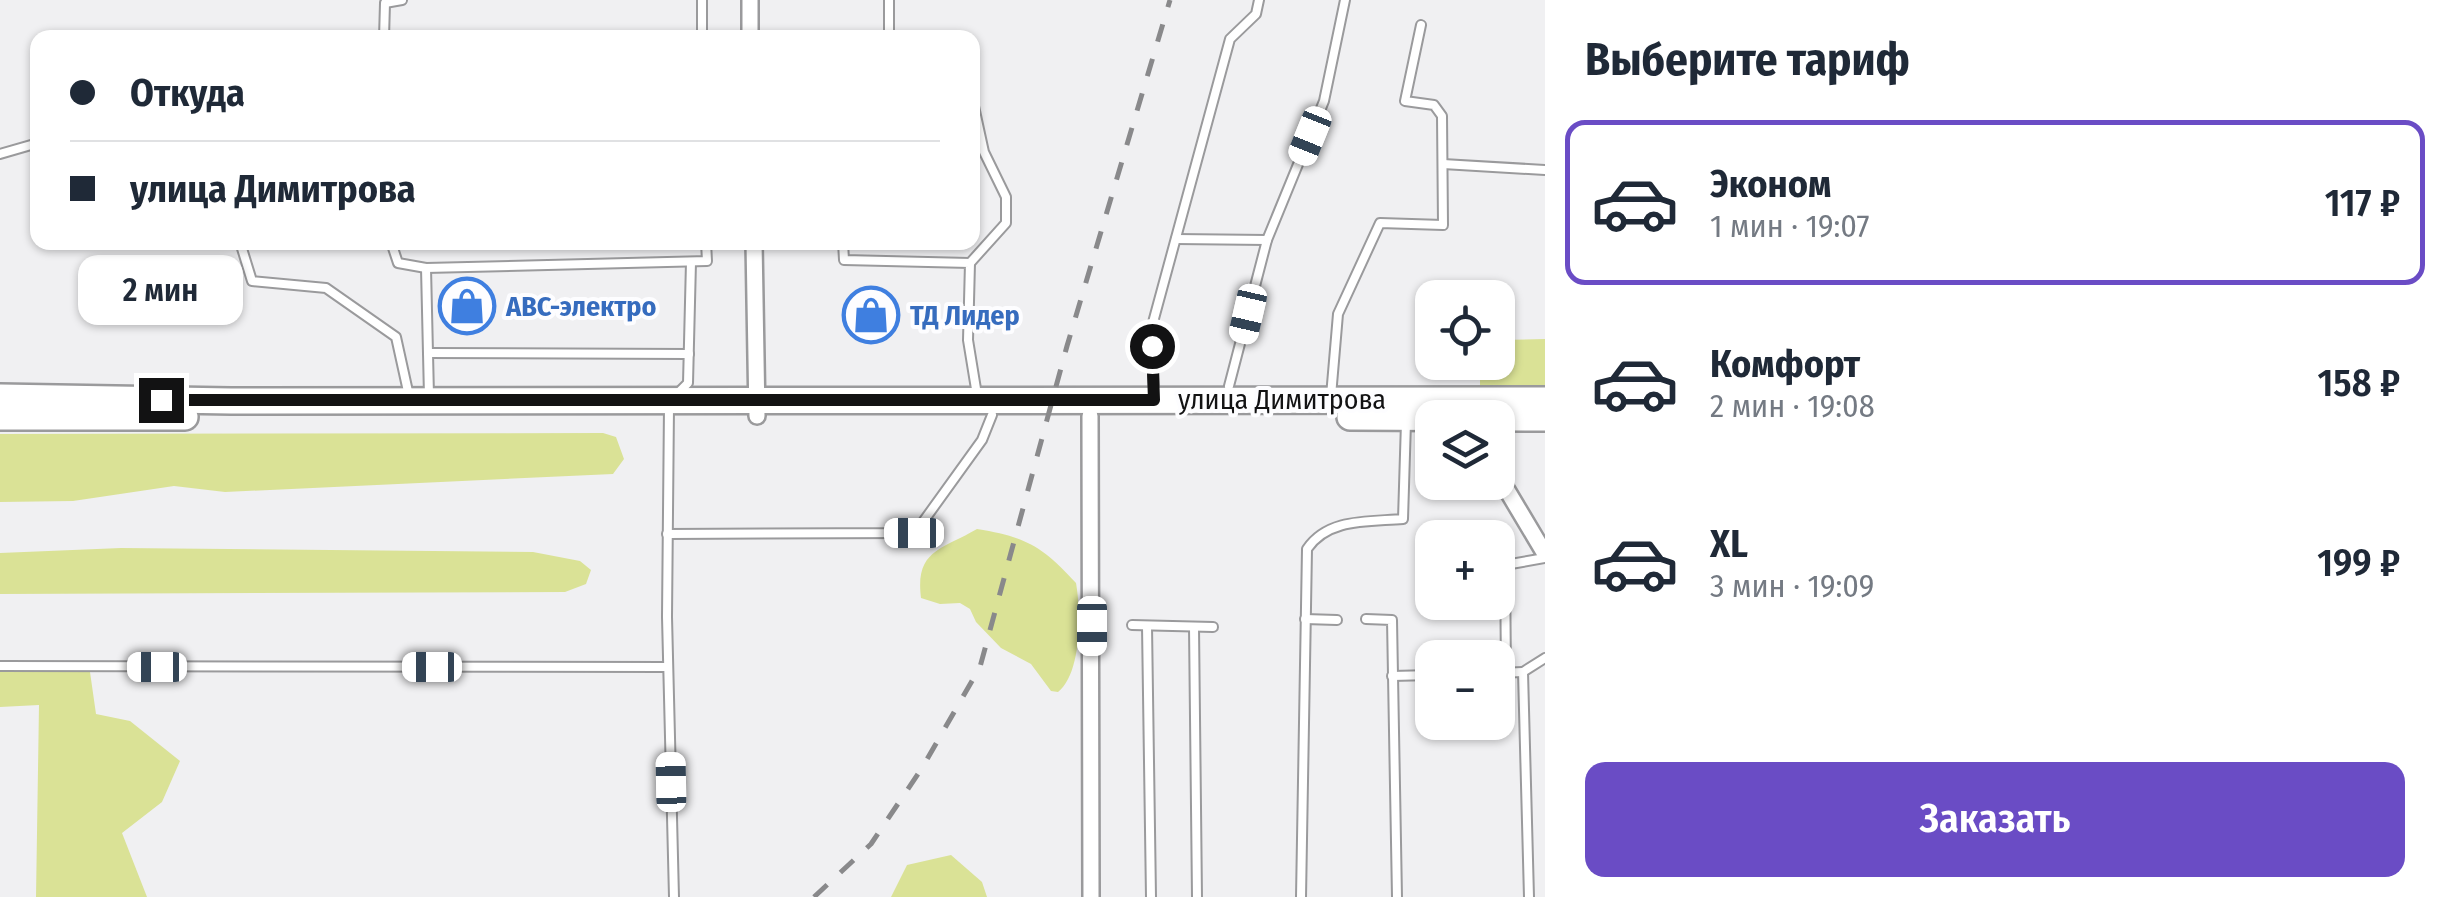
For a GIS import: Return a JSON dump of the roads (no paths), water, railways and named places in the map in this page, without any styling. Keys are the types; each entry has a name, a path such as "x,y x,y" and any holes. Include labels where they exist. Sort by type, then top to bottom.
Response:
{"main road":[{"name":"улица Димитрова","path":"0,397 419,400 669,410"},
{"name":"улица Димитрова","path":"0,417 985,407 1154,400 1331,400 1415,407"},
{"name":"улица Димитрова","path":"1515,404 1545,400"},
{"name":"улица Димитрова","path":"985,407 1090,416 1415,416"},
{"name":"улица Димитрова","path":"1515,416 1545,418"}],"street":[{"path":"750,0 750,30"},
{"path":"754,250 757,408"},
{"path":"1090,416 1091,897"},
{"path":"1513,500 1545,556"}],"lane":[{"path":"384,30 385,3 402,0"},
{"path":"702,0 702,30"},
{"path":"888,30 889,0"},
{"path":"1154,400 1152,326 1230,39 1256,14 1260,0"},
{"path":"1229,386 1267,240 1324,101 1345,0"},
{"path":"1331,400 1338,314 1380,224 1444,224 1442,116 1434,105 1405,101 1421,25"},
{"path":"666,534 914,533 982,440 985,407 968,340 970,264 1006,222 1006,197 984,152 980,134"},
{"path":"0,154 30,145"},
{"path":"1443,164 1545,170"},
{"path":"1176,239 1267,240"},
{"path":"243,250 252,280 326,288 396,336 419,400"},
{"path":"394,250 398,264 426,268 707,261 706,250"},
{"path":"843,250 844,260 970,264"},
{"path":"674,897 666,534 669,410 688,382 691,262"},
{"path":"419,400 428,352 426,268"},
{"path":"428,352 688,354"},
{"path":"1302,897 1305,565 1314,538 1340,525 1402,519 1406,417"},
{"path":"1503,640 1505,564 1545,556"},
{"path":"1366,619 1392,620 1396,897"},
{"path":"1305,620 1337,620"},
{"path":"1132,626 1213,627"},
{"path":"1148,626 1151,897"},
{"path":"1194,627 1197,897"},
{"path":"1515,672 1524,672 1545,658"},
{"path":"0,666 668,667"},
{"path":"1524,672 1529,897"},
{"path":"1392,676 1415,675"}],"railway":[{"path":"814,897 871,844 922,768 980,667 1067,346 1170,0"}],"place":[{"name":"АВС-электро","path":"467,306"},
{"name":"ТД Лидер","path":"871,315"}]}
